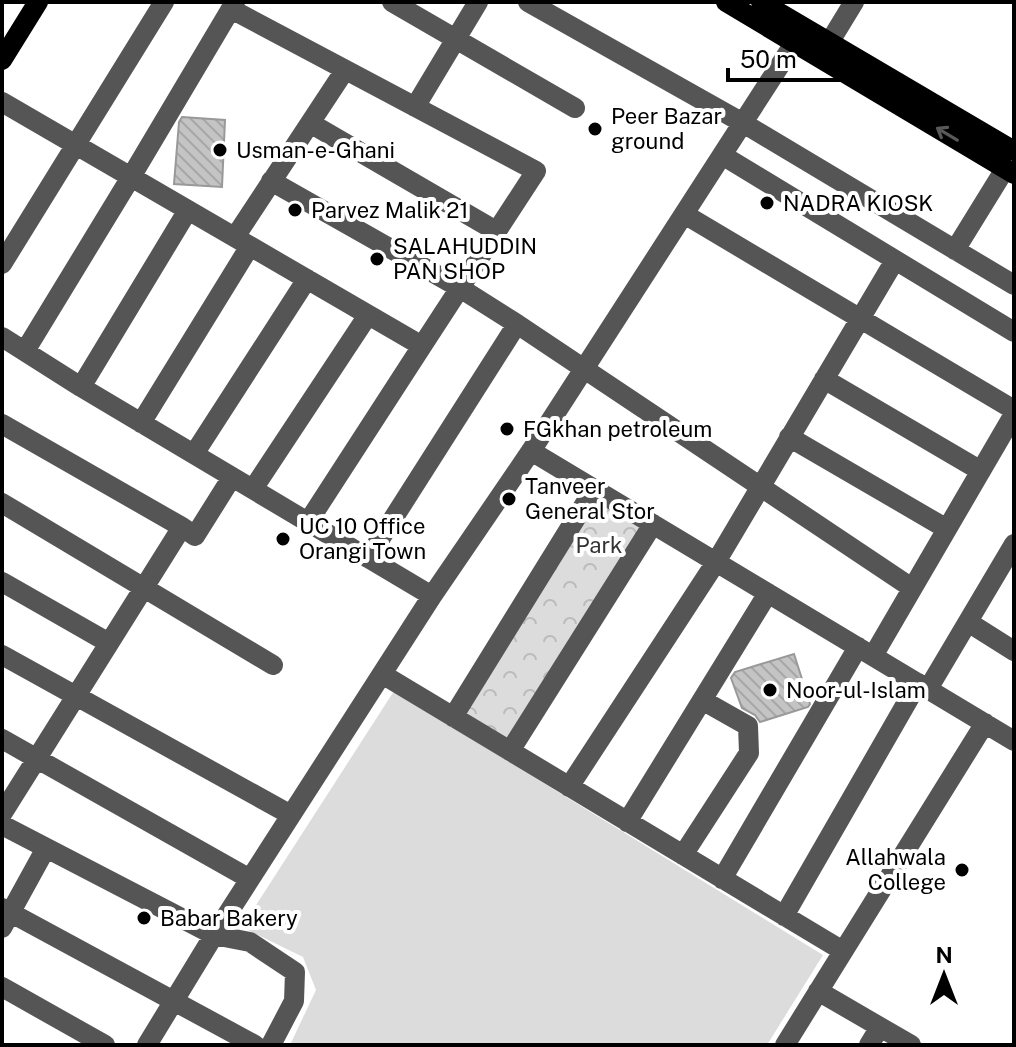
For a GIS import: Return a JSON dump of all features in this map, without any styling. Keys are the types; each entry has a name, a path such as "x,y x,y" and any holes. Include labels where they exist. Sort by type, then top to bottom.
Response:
{"main road":[{"path":"2,60 38,2"},
{"path":"726,2 1011,165"},
{"path":"761,2 829,43 1011,165"}],"street":[{"path":"2,264 164,2"},
{"path":"392,2 575,108"},
{"path":"415,107 478,2"},
{"path":"528,2 743,123 1014,285"},
{"path":"829,43 854,2"},
{"path":"25,351 233,6 345,70 536,171 308,522"},
{"path":"147,1045 432,596 531,451 795,42"},
{"path":"141,423 243,242 271,181 345,70"},
{"path":"2,102 422,346"},
{"path":"310,123 496,231"},
{"path":"722,155 1014,332"},
{"path":"955,250 1011,165"},
{"path":"271,181 460,288 517,324 912,588"},
{"path":"81,387 188,210"},
{"path":"684,214 1014,412 912,588 865,651 722,879"},
{"path":"569,787 716,562 895,260"},
{"path":"194,454 307,279"},
{"path":"253,489 368,315"},
{"path":"368,558 517,324"},
{"path":"2,337 432,596"},
{"path":"824,379 981,471"},
{"path":"2,424 195,536 232,477"},
{"path":"789,437 947,529"},
{"path":"531,451 1014,741"},
{"path":"453,717 594,489"},
{"path":"2,503 273,665"},
{"path":"510,751 653,524"},
{"path":"2,814 182,527"},
{"path":"784,916 923,686 1007,570 1014,544"},
{"path":"2,582 109,643"},
{"path":"627,822 768,593"},
{"path":"968,622 1014,651"},
{"path":"2,655 291,815"},
{"path":"382,674 843,951"},
{"path":"683,855 749,753 748,726 702,700"},
{"path":"785,1045 985,723"},
{"path":"2,739 250,879"},
{"path":"2,825 214,935 250,942 295,972 294,1001 271,1045"},
{"path":"46,848 5,916 255,1045"},
{"path":"2,987 105,1045"},
{"path":"818,991 874,1036 911,1045"}],"green space":[{"name":"Park","path":"594,489 653,524 510,751 453,717"},
{"path":"394,691 823,955 767,1045 290,1045 316,990 303,957 242,927"}],"building":[{"path":"182,117 225,120 222,187 174,184"},
{"name":"Noor-ul-Islam","path":"794,654 810,704 760,722 755,715 742,708 731,678 735,672"}],"place":[{"name":"Peer Bazar ground","path":"595,129"},
{"name":"Usman-e-Ghani","path":"220,150"},
{"name":"NADRA KIOSK","path":"767,203"},
{"name":"Parvez Malik 21","path":"295,210"},
{"name":"SALAHUDDIN PAN SHOP","path":"377,259"},
{"name":"FGkhan petroleum","path":"507,429"},
{"name":"Tanveer General Stor","path":"509,499"},
{"name":"UC 10 Office Orangi Town","path":"283,539"},
{"name":"Noor-ul-Islam","path":"770,690"},
{"name":"Allahwala College","path":"962,870"},
{"name":"Babar Bakery","path":"144,918"}]}
